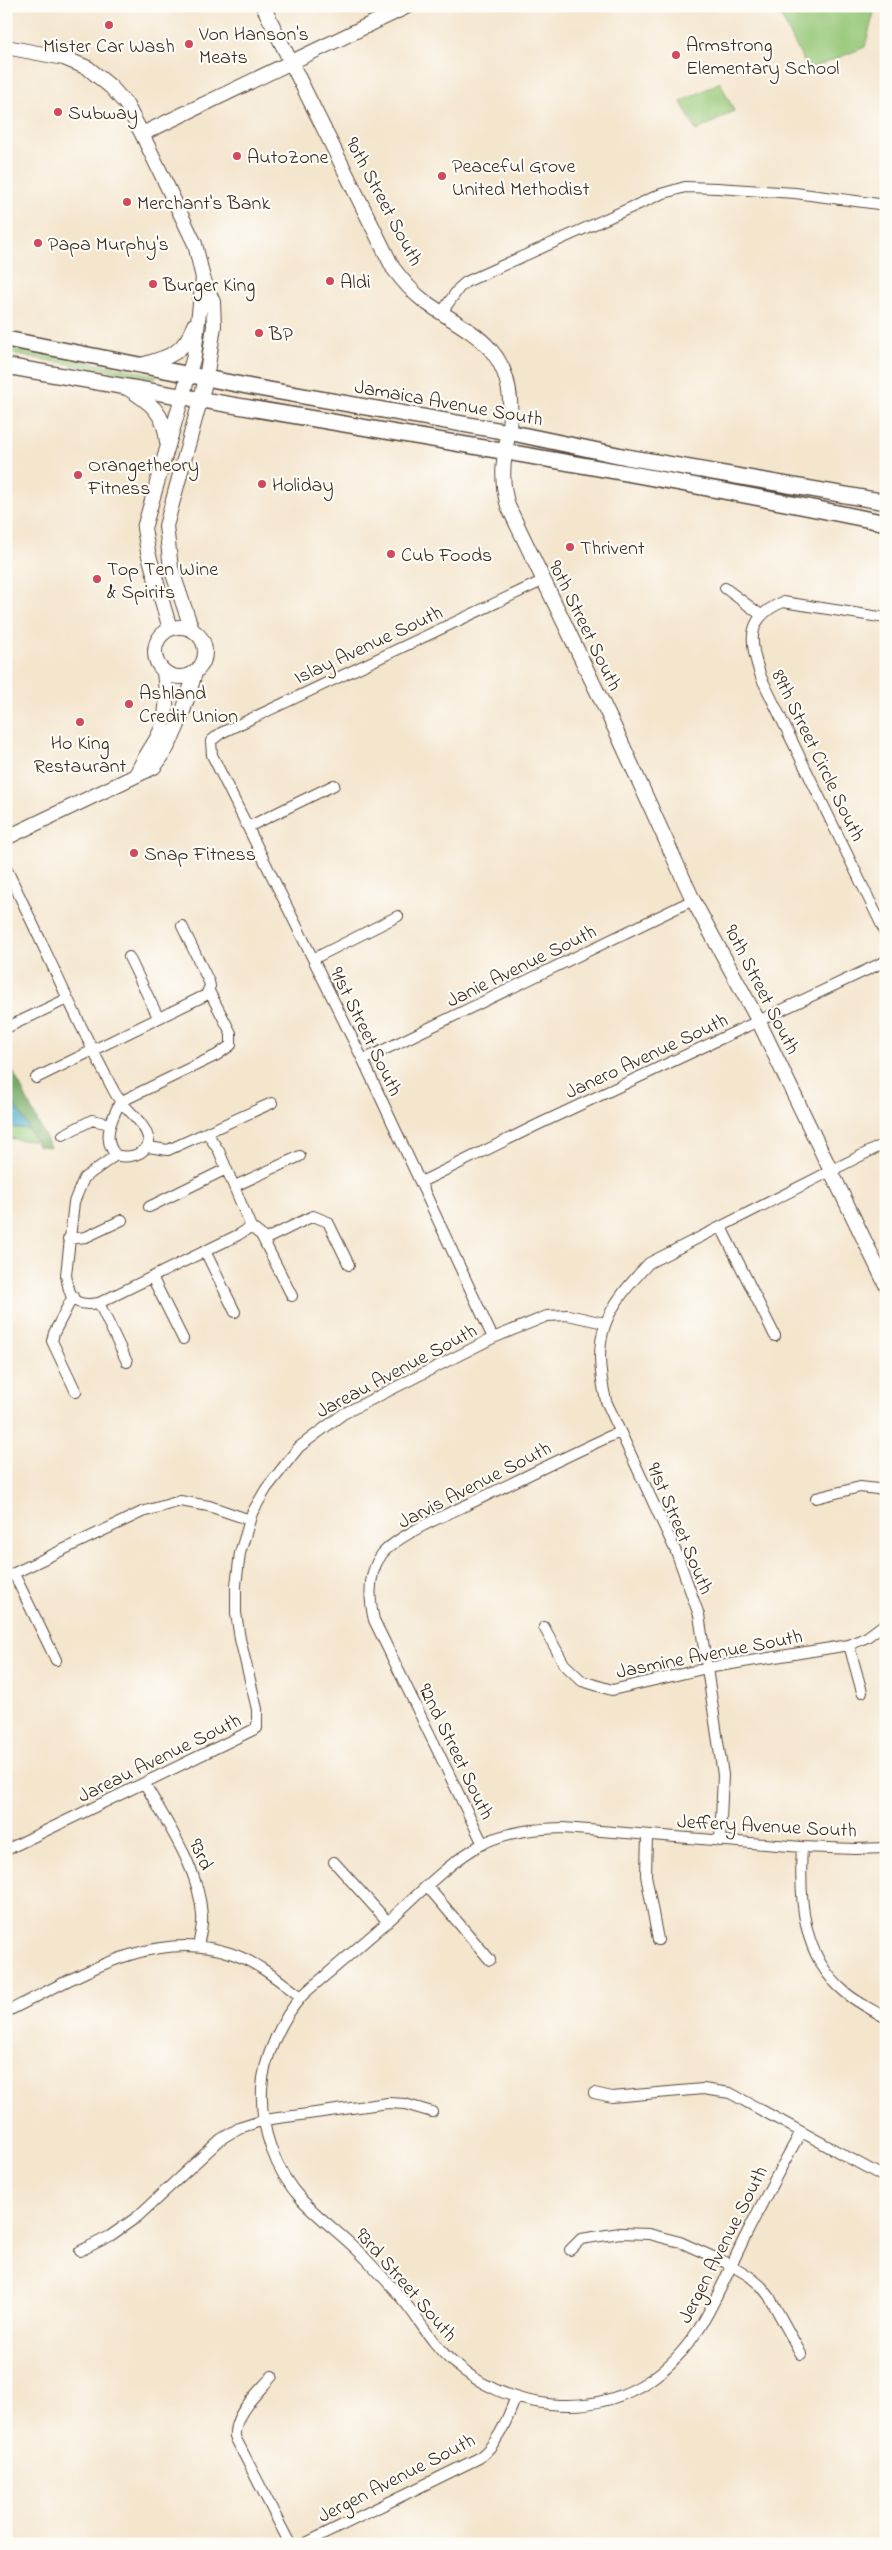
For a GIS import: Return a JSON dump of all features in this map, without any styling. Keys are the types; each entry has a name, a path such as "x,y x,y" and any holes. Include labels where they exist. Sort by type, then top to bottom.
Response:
{"main road":[{"name":"Jamaica Avenue South","path":"6,339 206,379 508,432 626,457 886,502"},
{"name":"Jamaica Avenue South","path":"6,366 183,395 504,452 794,504 886,523"}],"street":[{"name":"90th Street South","path":"263,6 393,268 413,291 480,338 498,361 504,373 510,399 502,480 506,500 542,581 618,735 694,900 759,1022 886,1285"},
{"path":"142,134 408,6"},
{"path":"6,47 64,58 88,68 111,87 126,104 191,236 202,278 213,302 214,326 206,379 166,526 171,568 192,630"},
{"path":"442,312 458,288 466,282 661,194 685,187 794,193 886,205"},
{"path":"170,629 148,552 144,528 189,375 196,344 202,278"},
{"path":"142,365 164,359 180,350 187,342 199,307"},
{"path":"122,385 152,404 160,414 168,447"},
{"name":"Islay Avenue South","path":"212,741 221,732 542,581"},
{"path":"725,588 761,615 770,607 783,602 886,618"},
{"name":"89th Street Circle South","path":"761,615 754,626 752,647 761,677 886,934"},
{"path":"177,627 192,630 200,636 205,652 201,667 195,673 180,678 164,672 158,666 154,650 162,634 177,627"},
{"path":"137,773 143,759 157,738 166,717 167,696 164,672"},
{"path":"6,838 137,773 154,767 167,751 183,714 195,673"},
{"name":"91st Street South","path":"212,741 212,755 363,1060 493,1338"},
{"path":"248,827 334,785"},
{"path":"6,868 42,941 66,999 92,1051 120,1102 148,1132 148,1147 142,1153 129,1157 116,1155 109,1146 110,1124 120,1102 217,1055 231,1045 231,1033 209,991 209,982 182,926"},
{"name":"Janie Avenue South","path":"363,1060 694,900"},
{"path":"312,959 398,916"},
{"path":"129,958 158,1018"},
{"name":"Janero Avenue South","path":"421,1182 537,1124 886,962"},
{"path":"36,1078 206,995 209,991"},
{"path":"6,1028 66,999"},
{"path":"148,1147 168,1150 272,1103"},
{"path":"63,1135 92,1120 110,1124"},
{"path":"206,1133 218,1151 235,1186 251,1227 264,1240 292,1296"},
{"path":"604,1324 612,1306 623,1291 649,1263 886,1143"},
{"path":"116,1155 84,1178 74,1202 68,1239 66,1275 68,1287 76,1302 83,1305 99,1303 205,1252 251,1227"},
{"path":"235,1186 300,1156"},
{"path":"149,1207 226,1169"},
{"path":"264,1240 313,1216 328,1222 349,1265"},
{"path":"68,1239 86,1237 122,1220"},
{"path":"720,1227 775,1336"},
{"path":"205,1252 236,1312"},
{"path":"152,1277 183,1339"},
{"path":"73,1296 54,1333 52,1341 76,1392"},
{"path":"99,1303 127,1362"},
{"name":"Jareau Avenue South","path":"6,1850 257,1728 257,1709 240,1639 236,1613 236,1586 240,1553 250,1520 266,1489 299,1447 343,1414 493,1338 547,1316 568,1315 604,1324"},
{"name":"91st Street South","path":"604,1324 600,1350 601,1376 606,1401 677,1554 699,1615 723,1775 720,1841"},
{"name":"Jarvis Avenue South","path":"399,1674 374,1620 370,1600 371,1580 380,1556 387,1549 431,1522 619,1432"},
{"path":"816,1498 860,1487 886,1490"},
{"path":"56,1660 10,1575 142,1512 180,1501 209,1506 250,1520"},
{"name":"Jasmine Avenue South","path":"544,1627 564,1664 582,1680 603,1688 630,1687 707,1668 849,1645 867,1637 886,1623"},
{"path":"849,1645 862,1692"},
{"name":"92nd Street South","path":"399,1674 483,1844"},
{"name":"93rd","path":"145,1784 194,1876 200,1895 203,1917 198,1946"},
{"name":"Jeffery Avenue South","path":"264,2120 262,2088 267,2063 277,2035 301,1997 428,1886 483,1844 510,1834 535,1829 563,1828 802,1848 855,1850 886,1848"},
{"path":"647,1836 646,1875 658,1940"},
{"path":"802,1848 800,1885 802,1908 816,1955 829,1976 846,1994 886,2018"},
{"path":"334,1862 388,1922"},
{"path":"428,1886 490,1960"},
{"path":"6,2012 103,1966 142,1950 198,1946 230,1953 255,1964 301,1997"},
{"path":"594,2093 612,2097 703,2089 730,2093 886,2178"},
{"path":"80,2251 110,2236 136,2217 221,2139 240,2128 264,2120 388,2102 404,2104 432,2112"},
{"name":"93rd Street South","path":"264,2120 267,2138 280,2169 301,2199 367,2259 408,2307 434,2343 454,2362 476,2379 516,2399"},
{"name":"Jergen Avenue South","path":"304,2544 479,2458 492,2448 500,2436 516,2399 565,2406 618,2396 648,2382 669,2365 697,2333 717,2300 731,2265 763,2200 801,2132"},
{"path":"570,2250 582,2239 597,2235 649,2234 680,2242 731,2265 750,2276 769,2296 801,2354"},
{"path":"272,2376 238,2419 234,2428 235,2437 290,2544"}],"green space":[{"path":"776,6 874,6 875,8 865,47 808,70"},
{"path":"720,82 734,111 696,131 681,102"},
{"path":"6,346 156,375 155,379 6,353"},
{"path":"6,1059 50,1147 38,1146 6,1090"},
{"path":"6,1127 29,1129 34,1139 33,1141 6,1138"}],"water":[{"path":"6,1090 29,1129 6,1127"}],"place":[{"name":"Mister Car Wash","path":"109,25"},
{"name":"Von Hanson's Meats","path":"189,44"},
{"name":"Armstrong Elementary School","path":"676,55"},
{"name":"Subway","path":"58,112"},
{"name":"AutoZone","path":"237,156"},
{"name":"Peaceful Grove United Methodist","path":"442,176"},
{"name":"Merchant's Bank","path":"127,202"},
{"name":"Papa Murphy's","path":"38,243"},
{"name":"Aldi","path":"330,281"},
{"name":"Burger King","path":"153,284"},
{"name":"BP","path":"259,333"},
{"name":"Orangetheory Fitness","path":"78,475"},
{"name":"Holiday","path":"262,484"},
{"name":"Thrivent","path":"570,547"},
{"name":"Cub Foods","path":"391,554"},
{"name":"Top Ten Wine & Spirits","path":"97,579"},
{"name":"Ashland Credit Union","path":"129,704"},
{"name":"Ho King Restaurant","path":"80,722"},
{"name":"Snap Fitness","path":"134,853"}]}
